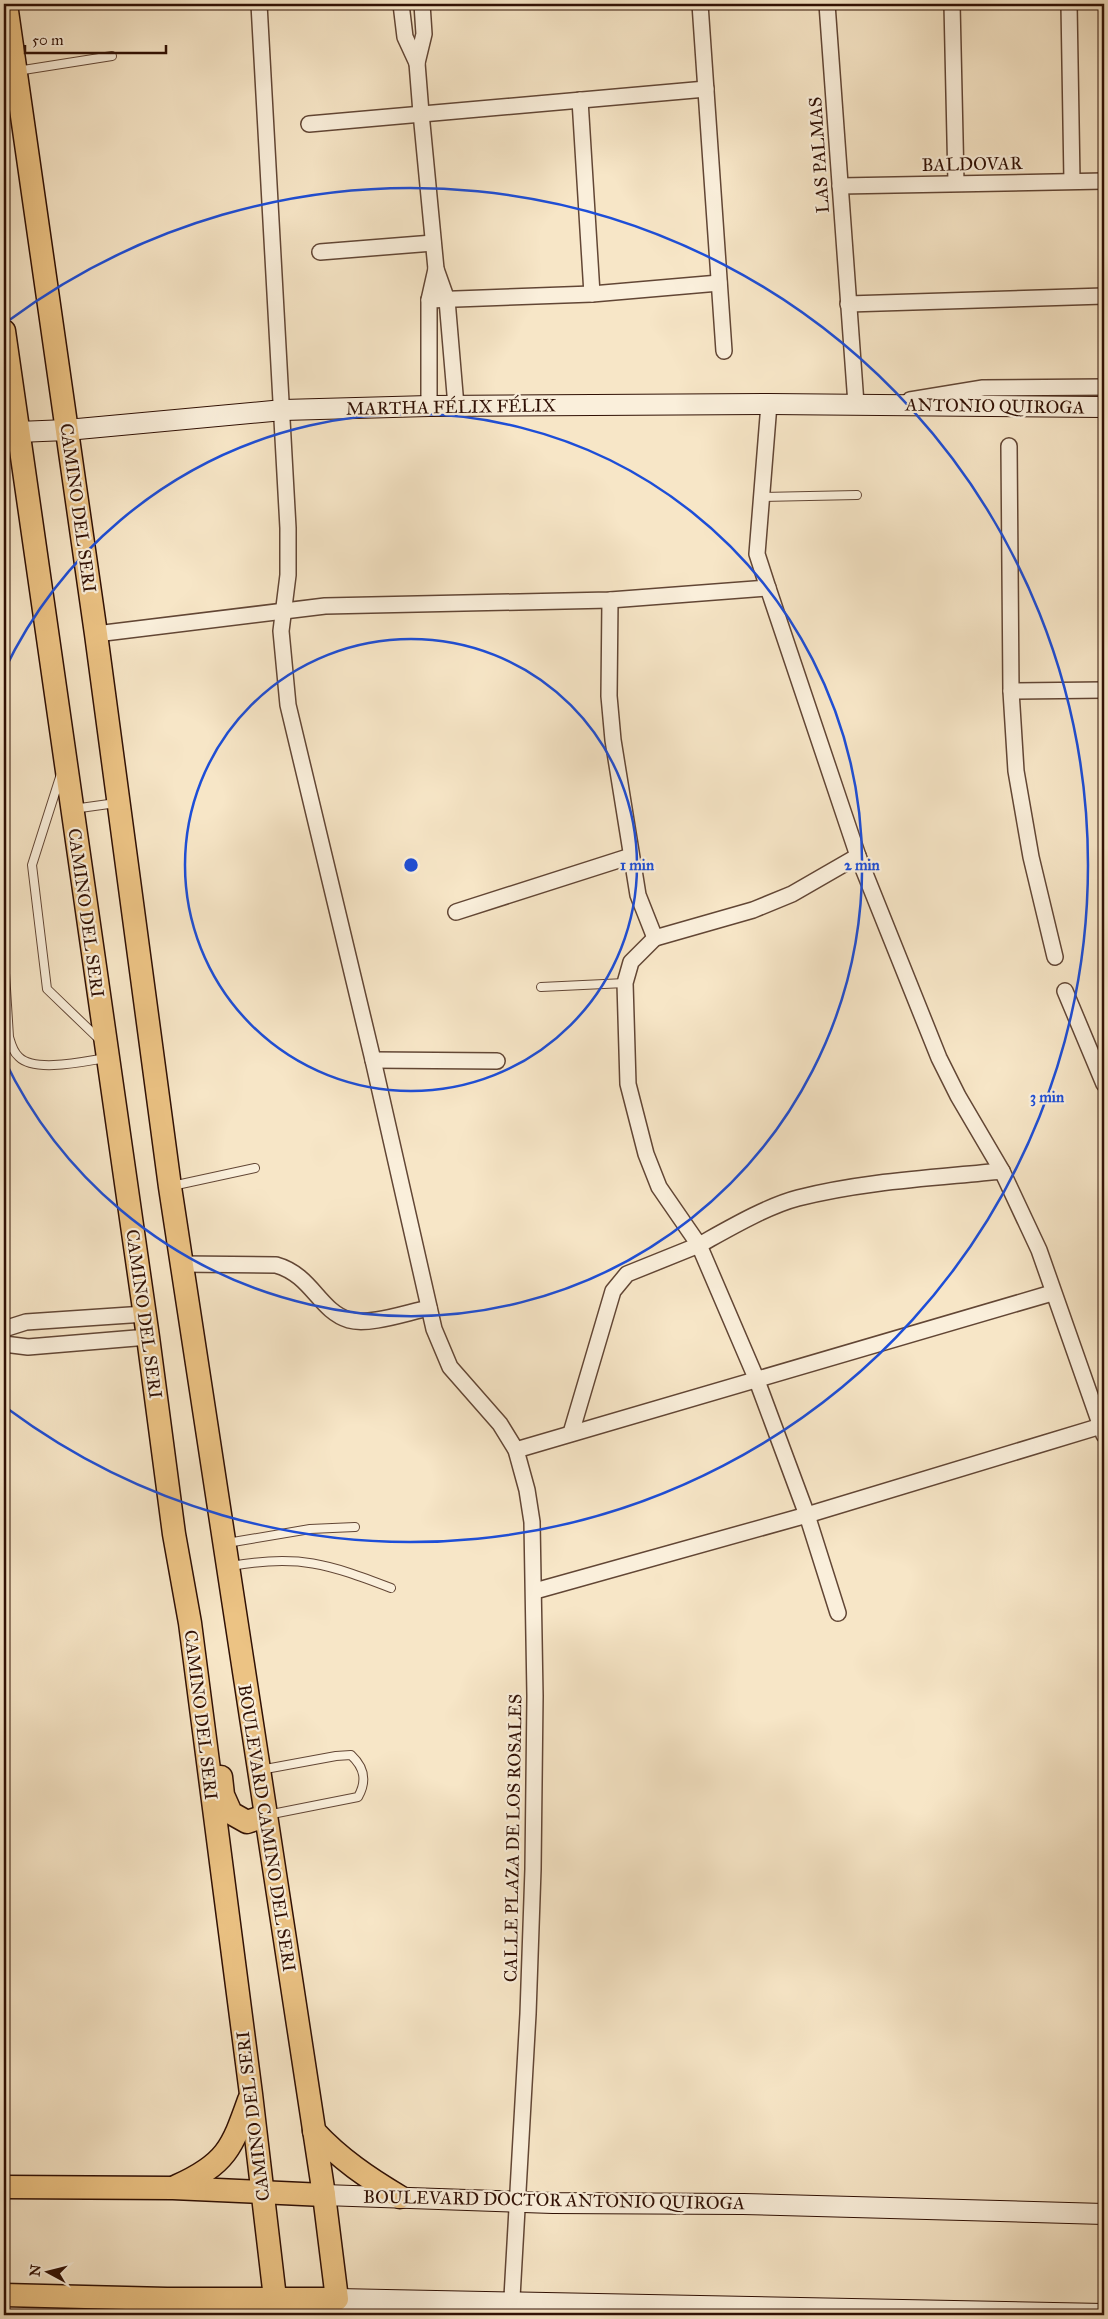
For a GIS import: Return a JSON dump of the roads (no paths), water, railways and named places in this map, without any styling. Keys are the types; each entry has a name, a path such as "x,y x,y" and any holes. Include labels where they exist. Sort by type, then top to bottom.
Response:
{"main road":[{"name":"CAMINO DEL SERI","path":"6,4 96,634 192,1340"},
{"name":"CAMINO DEL SERI","path":"4,331 105,1051 145,1314 174,1534 190,1623 251,2094 275,2298"},
{"name":"MARTHA FÉLIX FÉLIX","path":"18,432 67,430 283,410 429,406 886,404"},
{"name":"ANTONIO QUIROGA","path":"886,404 1104,407"},
{"name":"BOULEVARD CAMINO DEL SERI","path":"192,1340 324,2194 339,2307"},
{"path":"190,1623 208,1673 223,1795 230,1813 247,1822 265,1816"},
{"path":"174,2188 203,2174 219,2161 238,2132 251,2094"},
{"path":"314,2131 332,2150 357,2171 400,2197"},
{"name":"BOULEVARD DOCTOR ANTONIO QUIROGA","path":"4,2187 174,2188 518,2202 743,2204 1104,2214"},
{"path":"4,2295 275,2298 339,2307 445,2302 512,2309 1104,2314"},
{"path":"424,2315 445,2302"}],"street":[{"name":"CALLE PLAZA DE LOS ROSALES","path":"259,4 283,410 289,551 283,612 282,650 288,705 373,1060 429,1308 441,1349 450,1367 500,1424 516,1450 527,1490 532,1522 535,1591 533,1869 528,2014 512,2309"},
{"path":"401,4 405,37 417,63"},
{"path":"422,4 424,34 417,63 421,113 436,269 447,300 456,406"},
{"path":"700,4 724,351"},
{"name":"LAS PALMAS","path":"827,4 856,404"},
{"path":"952,4 956,183"},
{"path":"1069,4 1072,182"},
{"path":"309,124 706,89"},
{"path":"580,100 592,294"},
{"name":"BALDOVAR","path":"840,186 1104,181"},
{"path":"320,252 433,243"},
{"path":"429,406 429,300 436,269"},
{"path":"429,300 592,294 719,283"},
{"path":"848,304 1104,296"},
{"path":"886,404 945,392 983,388 1104,387"},
{"path":"535,1591 1103,1430 1052,1293 1039,1250 1002,1171 958,1096 939,1058 858,856 768,588 757,554 769,404"},
{"path":"1009,446 1011,691 1016,771 1031,858 1055,957"},
{"path":"96,634 360,604 610,600 768,588"},
{"path":"610,600 609,696 613,740 640,906 655,938"},
{"path":"1011,691 1104,690"},
{"path":"456,912 631,856"},
{"path":"838,1613 807,1515 756,1378 699,1245 659,1187 646,1154 630,1097 626,1068 625,983 631,962 655,938 753,910 792,894 858,856"},
{"path":"1065,991 1104,1084"},
{"path":"373,1060 498,1061"},
{"path":"572,1433 612,1291 627,1274 699,1245 742,1222 797,1198 872,1183 1002,1171"},
{"path":"181,1264 276,1265 291,1269 301,1277 330,1310 349,1321 371,1321 429,1308"},
{"path":"516,1450 756,1378 1052,1293"},
{"path":"4,1329 26,1322 145,1314"},
{"path":"26,1322 28,1347"},
{"path":"4,1344 28,1347 148,1337"}],"lane":[{"path":"15,71 112,56"},
{"path":"761,497 858,495"},
{"path":"4,957 10,1037 12,1048 20,1059 50,1066 105,1051 47,989 32,865 64,763"},
{"path":"71,810 118,803"},
{"path":"540,987 625,983"},
{"path":"170,1187 255,1168"},
{"path":"223,1544 310,1530 356,1527"},
{"path":"226,1566 262,1560 298,1560 335,1567 391,1588"},
{"path":"258,1771 336,1756 351,1755 361,1764 364,1785 358,1797 265,1816"}]}
